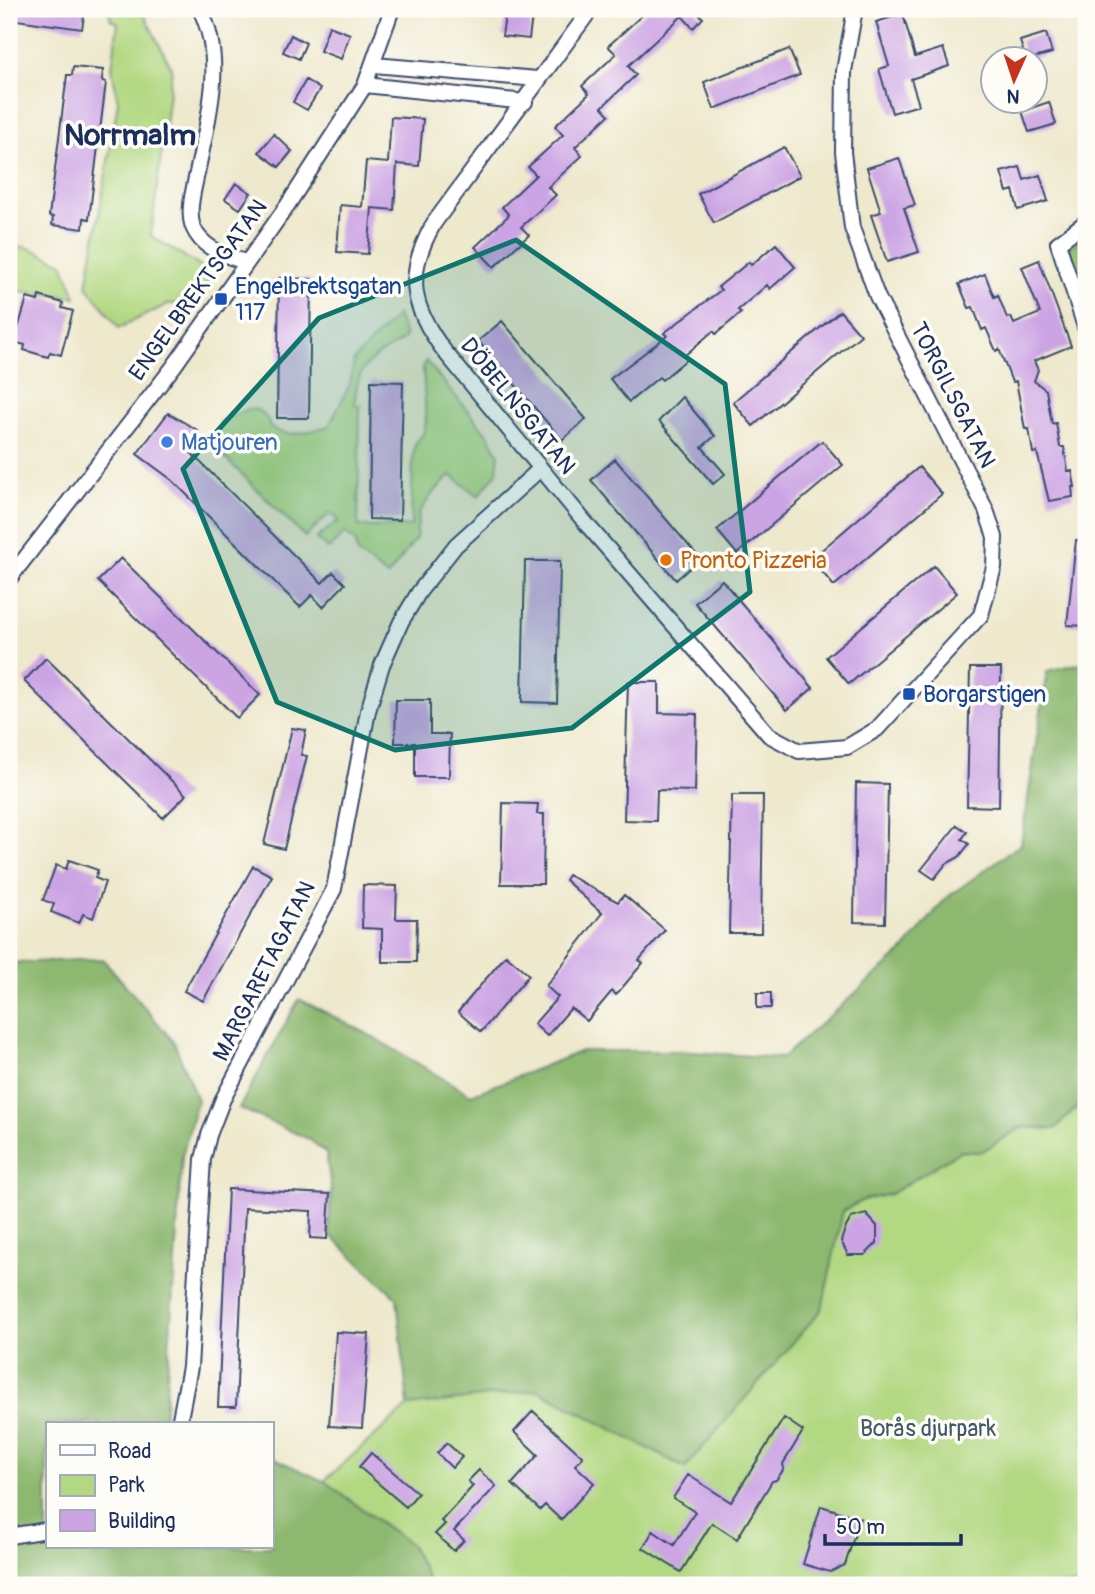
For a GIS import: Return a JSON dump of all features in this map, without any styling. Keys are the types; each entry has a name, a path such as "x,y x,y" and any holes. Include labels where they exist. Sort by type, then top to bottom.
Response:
{"street":[{"path":"200,9 208,26 214,75 212,100 192,201 192,225 202,241 218,253 245,262"},
{"name":"ENGELBREKTSGATAN","path":"9,579 174,366 245,262 295,195 365,85 392,9"},
{"name":"DÖBELNSGATAN","path":"591,9 537,79 525,102 434,223 421,245 414,292 427,329 540,469 769,735 799,751 847,747"},
{"name":"TORGILSGATAN","path":"847,747 877,729 981,615 994,567 995,537 986,510 877,296 852,228 843,152 844,71 855,9"},
{"path":"374,65 537,79"},
{"path":"365,85 525,102"},
{"path":"1086,222 1058,243 1086,330"},
{"name":"MARGARETAGATAN","path":"179,1422 190,1367 203,1159 209,1135 223,1099 334,889 368,711 382,665 407,612 439,565 483,519 540,469"},
{"path":"9,1536 46,1530"}],"highlighted area":[{"path":"516,240 725,384 750,592 572,728 395,750 277,702 183,469 319,318"}],"green space":[{"path":"108,9 141,9 172,69 151,236 203,268 209,281 197,304 168,304 119,328 87,286 118,102 112,68 118,23 111,20"},
{"path":"1086,237 1086,290 1066,248"},
{"path":"9,245 29,248 63,263 76,297 18,291 9,319"},
{"path":"397,315 405,336 403,340 367,365 358,381 356,392 355,405 360,406 360,527 411,526 415,444 423,434 426,422 423,368 426,361 489,436 499,454 497,472 478,496 451,475 433,493 419,513 416,538 388,576 358,554 355,541 345,533 328,549 316,539 339,520 330,513 305,537 215,448 220,422 248,409 258,410 267,418 270,427 285,433 300,433 329,426 350,384 354,360"},
{"path":"1086,662 1086,1098 1055,1129 1022,1127 981,1152 960,1151 890,1194 863,1200 843,1211 822,1309 685,1468 538,1390 408,1406 397,1298 329,1234 331,1188 326,1153 309,1139 239,1108 299,999 364,1032 471,1095 582,1051 677,1051 782,1058 904,950 945,899 1021,844 1047,671"},
{"path":"103,959 174,1042 197,1100 182,1156 164,1422 46,1422 46,1548 273,1548 273,1458 324,1481 411,1545 431,1585 9,1585 9,963"},
{"name":"Borås djurpark","path":"1086,1098 1086,1585 431,1585 411,1545 324,1481 408,1406 538,1390 686,1468 832,1250 843,1211 863,1200 890,1194 960,1151 981,1152 1023,1127 1055,1129"}],"building":[{"path":"9,9 85,9 82,29 9,19"},
{"path":"506,9 533,9 529,39 502,36"},
{"path":"649,9 694,9 703,18 693,28 682,16 628,66 636,75 602,107 609,115 575,147 582,156 548,187 556,195 521,227 529,235 494,267 475,247 509,215 502,207 536,175 528,167 563,135 555,126 589,94 582,86 616,54 608,46"},
{"path":"903,14 915,57 943,48 949,66 911,79 919,105 892,113 879,69 889,66 876,22"},
{"path":"329,26 350,34 341,59 320,51"},
{"path":"1046,33 1050,46 1022,46 1020,41"},
{"path":"291,35 306,43 299,59 283,52"},
{"path":"789,49 800,75 714,109 704,82"},
{"path":"73,67 103,70 102,81 106,82 89,219 84,218 83,229 52,225 53,217 49,216 67,75 72,75"},
{"path":"306,80 320,89 307,110 293,102"},
{"path":"1050,105 1056,124 1029,132 1024,116 1050,116"},
{"path":"391,117 423,119 419,166 397,164 394,210 372,208 368,254 337,252 340,205 362,207 366,161 388,163"},
{"path":"274,134 292,151 279,167 259,152"},
{"path":"784,147 800,176 714,223 698,194"},
{"path":"899,158 915,205 904,208 919,252 887,262 871,215 881,212 867,168"},
{"path":"1020,167 1024,180 1040,175 1048,201 1018,210 1013,190 1007,192 1001,172"},
{"path":"236,183 251,193 240,209 225,199"},
{"path":"776,244 795,267 770,289 767,285 738,310 741,313 716,334 713,331 684,356 687,359 662,380 659,377 629,402 610,379 667,336 664,333 721,290 718,287"},
{"path":"1039,260 1071,346 1034,361 1038,370 1034,381 1046,390 1052,424 1056,423 1060,447 1064,447 1068,471 1072,471 1075,487 1072,487 1073,497 1049,501 1037,452 1033,453 1029,429 1025,429 1016,381 1012,382 999,349 996,351 986,328 982,330 973,307 969,308 959,284 985,274 994,297 998,295 1007,318 1011,317 1014,324 1040,313 1022,267"},
{"path":"279,278 311,279 309,418 277,418"},
{"path":"39,296 63,303 62,308 73,311 61,355 50,352 48,357 24,350 25,345 14,342 27,298 38,301"},
{"path":"840,311 861,335 753,426 733,402"},
{"path":"502,321 586,419 562,440 478,341"},
{"path":"371,381 403,382 400,520 369,519"},
{"path":"682,397 715,436 702,447 725,474 713,484 659,421"},
{"path":"168,413 197,430 184,446 322,583 333,572 345,584 323,607 312,595 300,607 172,480 137,454"},
{"path":"822,441 843,465 737,554 717,530"},
{"path":"615,459 700,559 676,580 591,480"},
{"path":"919,467 942,494 834,586 811,559"},
{"path":"1076,540 1086,540 1086,626 1067,625"},
{"path":"121,558 260,695 237,718 98,581"},
{"path":"525,561 560,561 557,703 522,702"},
{"path":"934,566 957,593 849,684 826,657"},
{"path":"722,580 813,688 787,710 695,603"},
{"path":"46,658 186,795 163,818 24,681"},
{"path":"970,668 1001,668 999,807 967,806"},
{"path":"628,682 659,682 659,713 697,714 695,791 657,790 656,821 624,820"},
{"path":"396,700 430,700 430,734 450,734 449,777 415,777 415,743 395,743"},
{"path":"292,728 306,730 301,755 307,756 284,849 264,844"},
{"path":"856,783 888,784 885,923 854,922"},
{"path":"732,795 763,795 761,933 729,933"},
{"path":"503,803 538,804 537,814 544,814 543,884 501,884"},
{"path":"957,825 967,832 962,839 969,844 959,857 946,864 934,879 921,870"},
{"path":"69,860 98,870 95,878 105,882 93,918 83,914 79,923 51,912 54,904 43,900 56,865 66,869"},
{"path":"253,866 272,876 203,1001 184,991"},
{"path":"568,875 618,902 624,895 665,930 639,960 643,963 616,995 612,991 587,1021 571,1008 547,1036 534,1024 558,997 546,986 602,913 565,880"},
{"path":"363,885 397,886 396,919 417,919 416,962 382,962 382,929 362,928"},
{"path":"506,955 529,975 481,1032 458,1012"},
{"path":"757,993 771,993 771,1008 757,1008"},
{"path":"228,1189 330,1194 327,1239 310,1238 311,1211 245,1208 236,1407 218,1407"},
{"path":"866,1214 877,1226 877,1243 865,1255 848,1255 841,1241 845,1229 851,1218"},
{"path":"336,1332 369,1334 362,1428 329,1426"},
{"path":"533,1411 583,1457 575,1465 594,1483 561,1520 545,1505 540,1510 512,1484 538,1455 514,1432"},
{"path":"784,1418 803,1431 783,1464 784,1469 776,1480 772,1481 737,1539 712,1523 681,1572 643,1548 653,1531 674,1545 695,1512 673,1498 688,1475 731,1502"},
{"path":"447,1443 462,1457 452,1468 437,1453"},
{"path":"371,1453 418,1493 406,1507 359,1467"},
{"path":"479,1470 496,1486 454,1531 464,1540 454,1551 435,1534 445,1524 441,1521 473,1486 468,1481"},
{"path":"821,1506 860,1518 845,1565 830,1572 803,1564"}],"place":[{"name":"Engelbrektsgatan 117","path":"221,299"},
{"name":"Matjouren","path":"167,442"},
{"name":"Pronto Pizzeria","path":"666,560"},
{"name":"Borgarstigen","path":"909,694"}],"district":[{"name":"Norrmalm","path":"130,135"}]}
